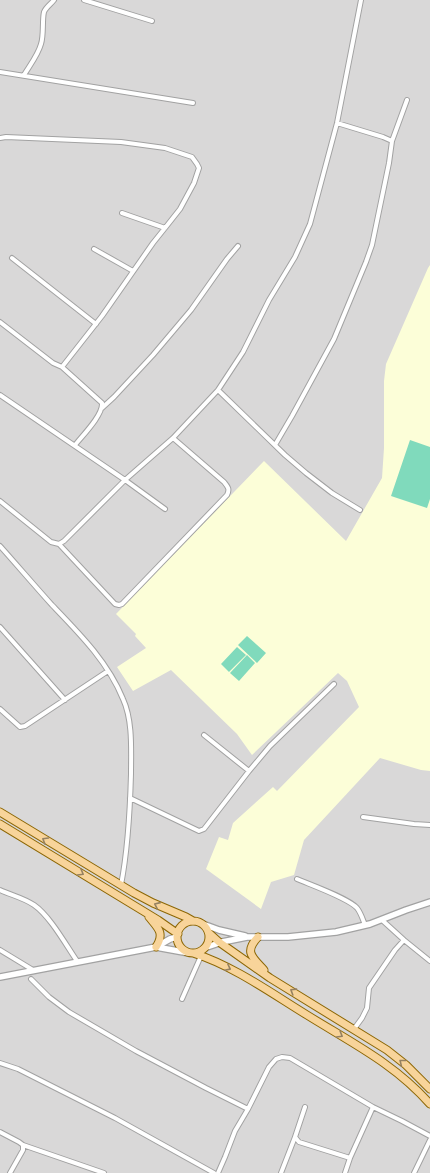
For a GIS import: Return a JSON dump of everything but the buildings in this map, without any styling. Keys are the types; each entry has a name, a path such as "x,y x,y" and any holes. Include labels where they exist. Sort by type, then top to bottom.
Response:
{"main road":[{"path":"0,812 153,904 200,923 207,928 209,933 219,942 270,978 387,1050 406,1065 430,1089"},
{"path":"0,824 147,913 178,936"},
{"path":"147,913 159,928 161,936 156,946"},
{"path":"192,921 184,924 180,929 178,936 180,946 186,951 201,956 254,982 364,1050 397,1072 430,1104"},
{"path":"191,953 202,951 208,945 209,933"},
{"path":"258,937 250,948 251,953 270,978"},
{"path":"364,1050 371,1040"}],"street":[{"path":"24,75 34,60 41,44 44,28 44,13 54,0"},
{"path":"84,0 152,21"},
{"path":"58,544 64,541 125,480 173,438 218,390 243,352 269,300 295,257 310,224 337,123 361,0"},
{"path":"0,72 193,103"},
{"path":"275,445 334,339 366,262 372,245 389,163 392,141 407,100"},
{"path":"337,123 392,141"},
{"path":"0,138 121,142 165,148 192,157 198,164 199,168 194,183 180,208 153,243 96,324 62,367"},
{"path":"122,213 165,228"},
{"path":"75,445 97,417 102,408 153,355 191,310 238,246"},
{"path":"94,248 133,271"},
{"path":"12,258 96,324"},
{"path":"0,322 53,363 62,367 102,403 102,408"},
{"path":"218,390 285,455 332,493 360,510"},
{"path":"0,395 75,445 164,509"},
{"path":"0,501 51,542 58,544 115,604 122,604 227,495 229,491 224,482 173,438"},
{"path":"0,546 86,641 108,672 124,700 128,714 131,756 130,798 125,863 121,886"},
{"path":"0,627 65,700"},
{"path":"0,709 20,727 25,726 108,672"},
{"path":"130,798 158,810 188,827 199,831 204,829 270,746 334,684"},
{"path":"204,735 249,771"},
{"path":"363,818 430,825"},
{"path":"297,879 354,905 358,909 365,925"},
{"path":"0,890 26,900 44,913 77,961"},
{"path":"200,923 219,930 247,936 288,937 336,932 365,925 430,902"},
{"path":"382,920 430,961"},
{"path":"0,977 156,946 178,936"},
{"path":"204,948 219,942 247,936"},
{"path":"354,1029 367,1008 369,988 404,940"},
{"path":"156,946 191,953"},
{"path":"0,950 33,970"},
{"path":"182,999 201,956"},
{"path":"31,979 49,997 69,1012 143,1055 248,1109"},
{"path":"218,1173 235,1131 270,1066 276,1059 282,1057 290,1058 373,1107 430,1136"},
{"path":"0,1063 18,1069 115,1118 214,1173"},
{"path":"345,1173 350,1158 373,1107"},
{"path":"281,1173 305,1108"},
{"path":"0,1132 23,1145 104,1173"},
{"path":"295,1137 299,1142 350,1158"},
{"path":"414,1173 430,1140"},
{"path":"10,1173 23,1150 23,1145"}],"shaded area":[{"path":"0,0 430,0 430,1173 0,1173"},
{"path":"430,265 430,771 421,770 380,758 304,840 294,875 271,882 261,909 206,869 219,837 228,840 233,823 273,787 277,791 359,707 347,681 338,673 252,755 237,734 171,670 133,691 117,667 146,648 135,636 136,634 116,614 264,461 346,541 382,478 384,448 384,381 386,364"}],"green space":[{"path":"410,440 430,447 430,499 427,508 391,496"},
{"path":"247,636 266,653 257,663 238,645"},
{"path":"237,647 246,655 229,672 221,664"},
{"path":"247,655 255,663 239,681 230,673"}]}
